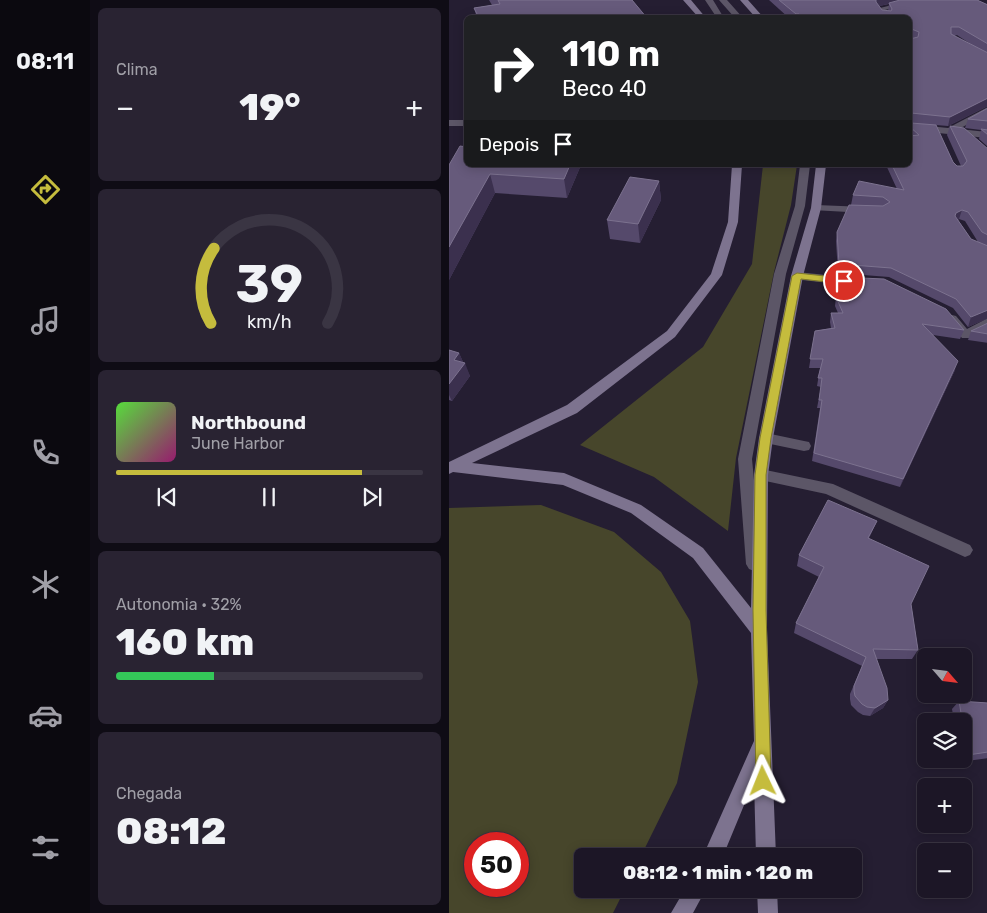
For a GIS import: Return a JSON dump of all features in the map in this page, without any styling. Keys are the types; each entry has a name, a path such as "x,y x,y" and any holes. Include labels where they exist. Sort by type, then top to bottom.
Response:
{"main road":[{"path":"687,0 700,15"},
{"path":"743,0 758,15"},
{"path":"451,468 572,409 671,334 716,275 733,222 737,167"},
{"path":"766,848 759,630 761,475 765,438 797,276 816,208 821,167"},
{"path":"451,468 564,479 636,509 698,553 759,630"},
{"path":"716,848 762,744"},
{"path":"681,913 690,898"},
{"path":"767,898 768,913"}],"street":[{"path":"709,0 719,15"},
{"path":"723,0 737,15"},
{"path":"884,15 880,8 908,3 908,0"},
{"path":"943,134 987,109"},
{"path":"449,123 464,123"},
{"path":"912,128 943,134 987,135"},
{"path":"965,133 977,145"},
{"path":"759,630 745,460 780,274 800,206 805,167"},
{"path":"816,208 881,211"},
{"path":"797,276 868,282"},
{"path":"940,310 948,313 966,336 987,322"},
{"path":"765,438 804,446"},
{"path":"761,475 828,488 965,550"}],"shaded area":[{"path":"763,167 797,167 791,205 774,272 736,458 728,531 654,477 580,445 703,347 752,264"},
{"path":"541,505 614,532 661,572 690,621 698,682 677,783 645,848 574,848 574,898 620,898 613,913 449,913 449,508"}],"building":[{"path":"498,0 632,0 644,15 478,15 474,8 500,4"},
{"path":"779,0 876,0 882,10 891,11 889,3 900,0 977,0 988,5 988,44 959,27 951,27 951,34 988,53 988,98 950,117 912,113 912,38 918,37 919,32 912,29 912,15 796,14"},
{"path":"988,108 988,121 968,119"},
{"path":"912,123 936,125 953,162 957,166 963,166 967,161 950,126 964,128 988,149 988,235 982,232 968,212 962,210 956,213 955,216 971,239 988,246 988,310 971,317 956,299 891,268 839,264 837,232 849,205 883,206 890,202 883,197 853,195 859,181 904,190 893,167 912,167 912,136 919,135 912,129"},
{"path":"981,129 988,130 988,135"},
{"path":"460,146 464,147 464,167 569,167 564,179 490,174 449,247 449,165"},
{"path":"630,177 659,181 638,224 607,220"},
{"path":"839,277 884,279 946,309 964,330 922,324 958,361 903,479 814,453 822,400 819,400 822,378 818,378 823,359 810,359 815,331 835,328 831,313 843,313 836,297 839,296"},
{"path":"988,323 988,334 971,331"},
{"path":"449,350 459,353 454,360 465,363 449,384"},
{"path":"828,500 877,521 868,538 929,566 911,604 917,650 873,649 887,688 888,700 875,708 862,704 855,696 854,691 854,686 866,657 796,623 824,567 799,555"},
{"path":"959,703 988,703 988,752 972,754 972,713 961,713"}],"route":[{"path":"763,781 759,610 761,475 765,438 797,276 844,281"}]}
